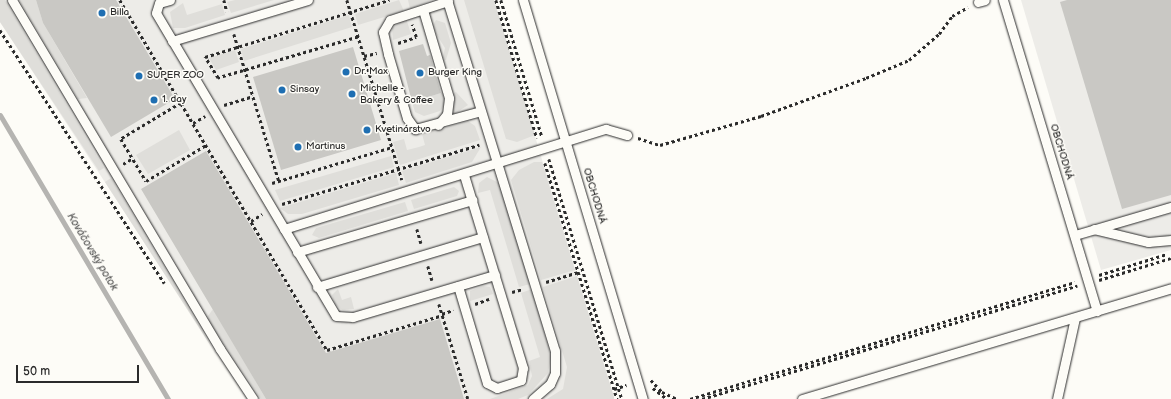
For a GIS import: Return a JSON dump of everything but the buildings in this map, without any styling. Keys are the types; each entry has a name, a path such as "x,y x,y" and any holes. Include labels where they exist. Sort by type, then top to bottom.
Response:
{"lane":[{"path":"12,0 195,309 254,399"},
{"path":"170,0 155,9 172,41 331,311 346,319 495,275"},
{"path":"172,41 308,0"},
{"name":"OBCHODNÁ","path":"523,0 643,399"},
{"name":"OBCHODNÁ","path":"1003,0 1097,311"},
{"path":"481,111 420,130 410,124 383,38 390,20 448,1 481,111 499,163 555,351 555,373 550,384 533,399"},
{"path":"423,10 449,98 447,114 438,125"},
{"path":"284,229 566,144 606,129 627,135"},
{"path":"458,286 487,383 493,388 521,380 524,373 464,175"},
{"path":"297,252 472,200"},
{"path":"1075,235 1171,207"},
{"path":"1094,229 1148,242 1171,240"},
{"path":"317,287 483,237"},
{"path":"802,399 1171,288"},
{"path":"1057,399 1075,318"}],"path":[{"path":"120,0 251,221 264,213"},
{"path":"224,0 228,14"},
{"path":"348,0 403,184"},
{"path":"358,36 218,78 205,57 389,0"},
{"path":"496,0 537,137 530,141"},
{"path":"500,0 622,399"},
{"path":"627,135 660,145 761,116 866,78 909,60 939,34 952,16 981,1"},
{"path":"394,44 416,37 410,18"},
{"path":"0,30 169,291"},
{"path":"233,30 278,181"},
{"path":"364,56 378,52"},
{"path":"219,108 253,96"},
{"path":"181,103 121,139 125,146 146,181 206,146"},
{"path":"193,123 206,115"},
{"path":"275,198 279,204 399,170 482,144"},
{"path":"272,191 268,184 392,147"},
{"path":"545,163 616,399"},
{"path":"415,224 422,248"},
{"path":"1099,275 1171,253"},
{"path":"702,399 1171,258"},
{"path":"427,262 434,285"},
{"path":"542,283 578,272"},
{"path":"690,399 1075,282"},
{"path":"508,293 531,286"},
{"path":"471,305 494,298"},
{"path":"438,300 468,399"},
{"path":"442,314 456,309"},
{"path":"650,378 662,392 677,399"},
{"path":"614,389 629,385"}],"shaded area":[{"path":"0,0 494,0 614,399 247,399 0,22"},
{"path":"0,0 5,0 104,168 99,171 0,22"},
{"path":"19,0 36,0 43,23 87,98 78,99"},
{"path":"235,0 274,0 231,13 227,2"},
{"path":"399,0 404,11 358,25 355,14"},
{"path":"408,0 432,0 410,9"},
{"path":"464,0 494,0 535,135 517,142 506,139"},
{"path":"1021,0 1171,0 1171,250 1101,270"},
{"path":"183,3 187,15 222,4 225,15 185,28 173,28 170,12"},
{"path":"349,15 352,27 244,61 241,49"},
{"path":"406,18 411,34 393,40 392,28"},
{"path":"436,20 445,23 451,43 446,60 442,61 445,48 432,27"},
{"path":"235,50 239,62 216,70 209,58"},
{"path":"444,92 444,105 440,111 424,116 415,112 412,102"},
{"path":"456,92 468,105 453,115 452,94"},
{"path":"468,121 475,126 480,140 400,165 393,142 404,139 407,150 419,147 425,145 422,134"},
{"path":"179,130 190,150 148,174 136,155"},
{"path":"481,147 472,162 406,183 402,171"},
{"path":"391,156 394,167 280,201 275,190"},
{"path":"534,162 542,162 575,270 541,280 511,180 519,170"},
{"path":"396,173 399,185 302,214 288,214 280,208"},
{"path":"487,177 499,183 530,284 519,287 490,190 478,193 479,183"},
{"path":"111,178 216,354 105,182"},
{"path":"454,187 459,191 457,196 414,209 411,200"},
{"path":"405,202 408,211 319,238 312,235 316,228"},
{"path":"577,276 614,399 547,399 563,389 567,367 543,287"},
{"path":"483,286 490,287 493,294 470,301 470,291"},
{"path":"338,289 342,300 351,297 354,309 342,310 335,304 332,295"},
{"path":"532,289 551,357 548,373 528,395 518,399 490,399 528,385 532,376 529,361 540,357 521,293"},
{"path":"213,309 266,399 261,399 209,322 208,316"}],"waterway":[{"name":"Kováčovský potok","path":"0,115 168,399"}],"place":[{"name":"Billa","path":"102,13"},
{"name":"Dr. Max","path":"346,72"},
{"name":"Burger King","path":"420,73"},
{"name":"SUPER ZOO","path":"139,76"},
{"name":"Sinsay","path":"282,90"},
{"name":"Michelle - Bakery & Coffee","path":"352,94"},
{"name":"1. day","path":"154,100"},
{"name":"Kvetinárstvo","path":"367,130"},
{"name":"Martinus","path":"298,147"}]}
